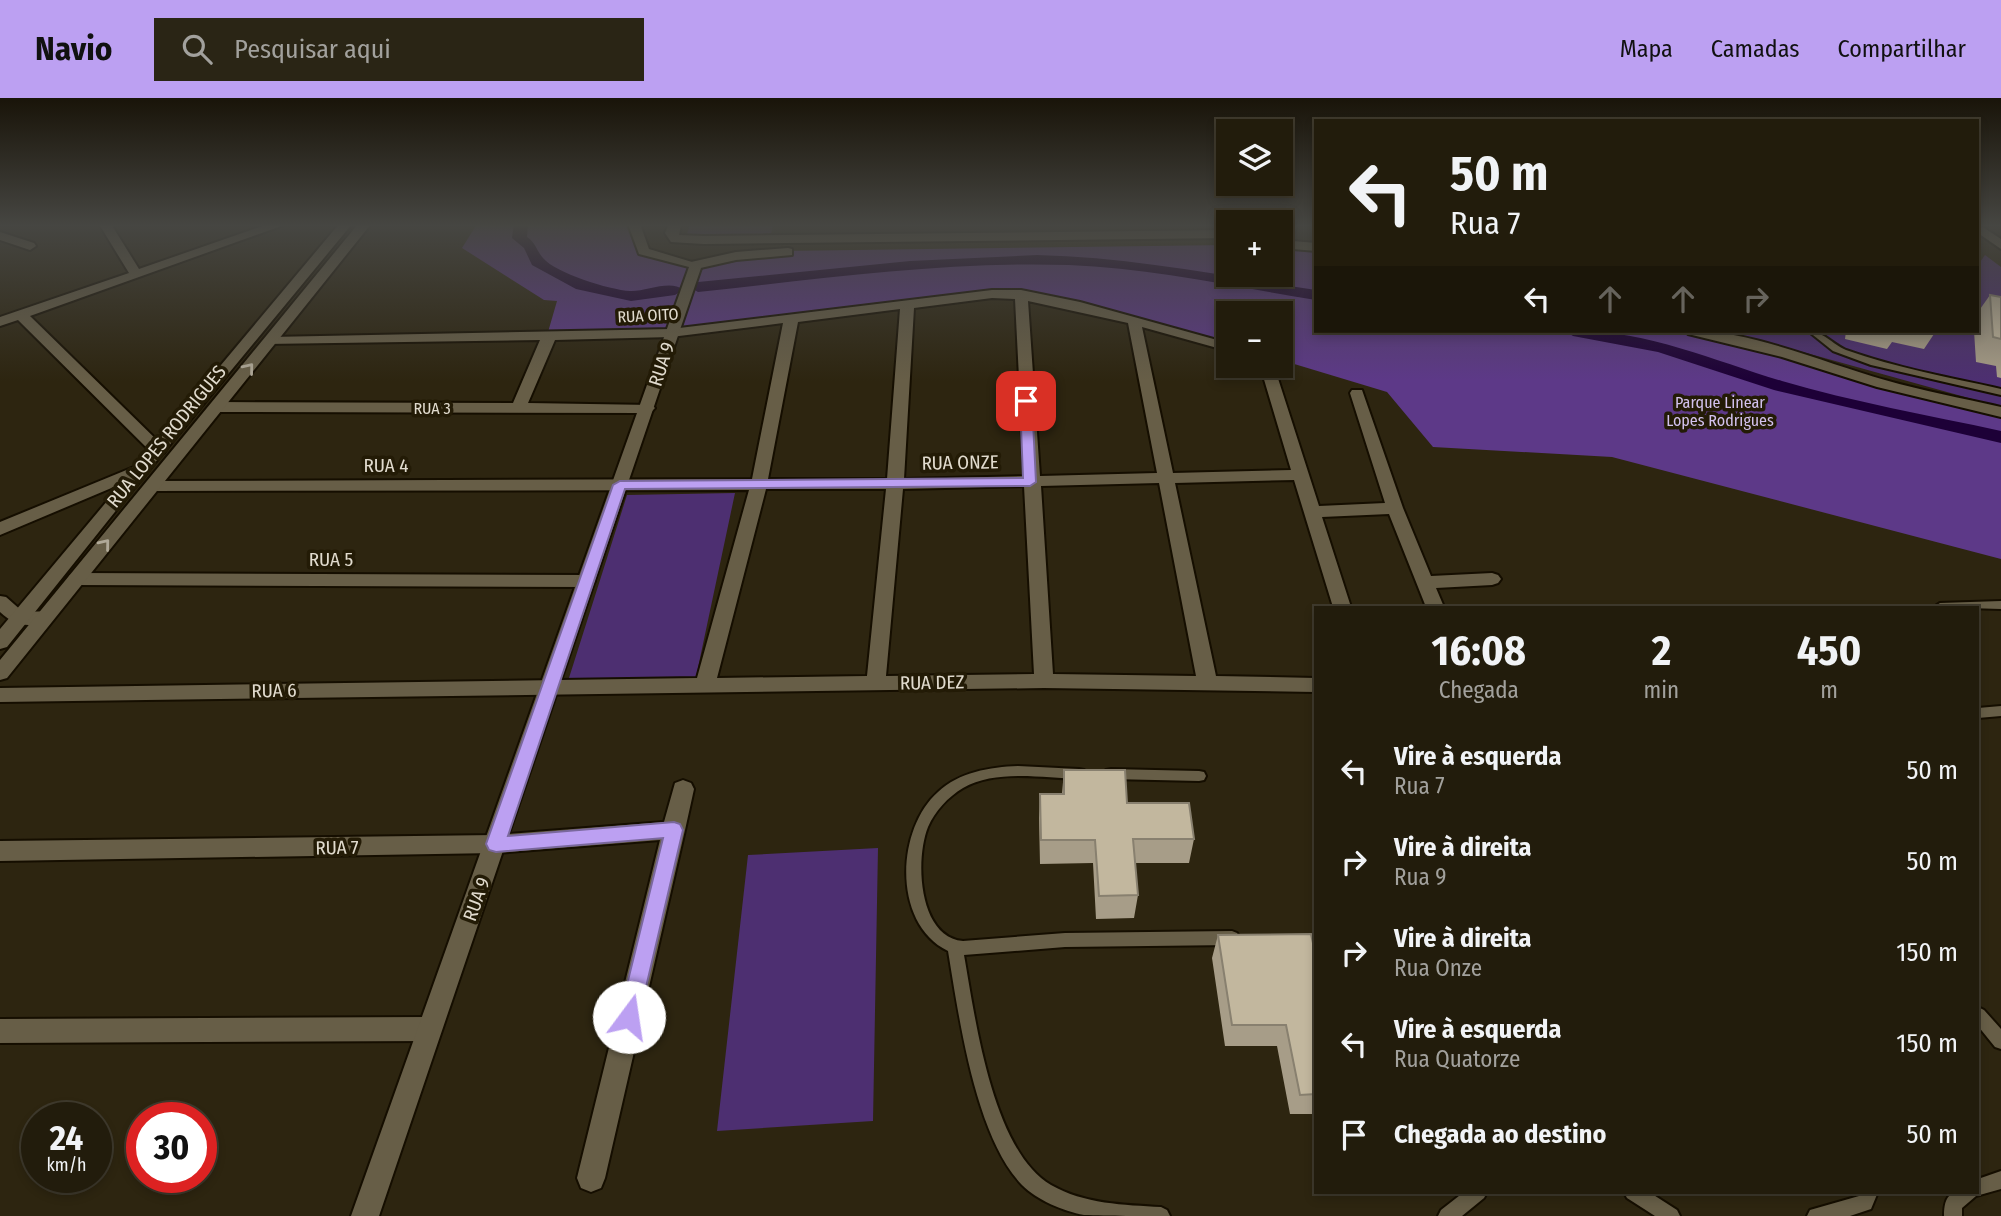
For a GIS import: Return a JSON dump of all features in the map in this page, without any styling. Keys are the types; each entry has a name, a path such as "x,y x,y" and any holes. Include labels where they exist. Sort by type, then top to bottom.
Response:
{"street":[{"path":"0,322 130,276"},
{"name":"RUA LOPES RODRIGUES","path":"0,642 303,276"},
{"name":"RUA LOPES RODRIGUES","path":"0,673 323,276"},
{"name":"RUA 9","path":"365,1216 692,276"},
{"name":"RUA OITO","path":"270,341 671,333 992,294 1021,294 1134,320 1216,344"},
{"path":"1021,294 1030,482 1044,681"},
{"path":"876,683 895,484 906,305"},
{"path":"21,315 158,450"},
{"path":"705,686 759,484 791,320"},
{"path":"1134,320 1207,682"},
{"path":"1701,333 1787,354 1882,384 2001,412"},
{"path":"517,408 549,336"},
{"path":"1270,378 1342,606"},
{"path":"208,389 233,388"},
{"path":"1357,393 1395,508 1435,606"},
{"name":"RUA 3","path":"217,407 647,408"},
{"path":"0,529 141,469"},
{"name":"RUA ONZE","path":"620,485 895,484 1300,475"},
{"name":"RUA 4","path":"152,486 620,485"},
{"path":"1314,512 1395,508"},
{"name":"RUA 5","path":"76,579 586,581"},
{"path":"1425,582 1492,579"},
{"path":"0,602 19,619 45,617"},
{"name":"RUA DEZ","path":"549,686 1044,681 1314,685"},
{"name":"RUA 6","path":"0,695 549,686"},
{"path":"591,1178 683,789"},
{"name":"RUA 7","path":"0,851 496,844 674,830"},
{"path":"0,1031 429,1029"}],"lane":[{"path":"1815,333 1836,349 1874,363 2001,392"},
{"path":"1970,606 2001,605"},
{"path":"1979,713 2001,711"},
{"path":"1199,776 1001,772 957,785 939,800 925,819 917,839 912,878 918,907 933,932 955,947 1039,941 1247,938"},
{"path":"955,947 965,1009 996,1128 1023,1171 1030,1180 1063,1199 1110,1214 1161,1216"},
{"path":"1979,1016 2001,1041"},
{"path":"1979,1188 2001,1180"},
{"path":"1447,1216 1475,1194"},
{"path":"1636,1194 1671,1216"},
{"path":"1816,1216 1865,1203 1868,1194"},
{"path":"1953,1216 1953,1203 1966,1194"}],"shaded area":[{"path":"1979,276 2001,276 2001,407 1792,349 1717,333 1979,333"},
{"path":"735,493 696,677 568,681 627,495"},
{"path":"878,848 873,1121 717,1131 748,855"}],"green space":[{"name":"Parque Linear Lopes Rodrigues","path":"506,276 1216,276 1216,287 1293,287 1293,276 1314,276 1314,333 1695,333 1765,350 1922,397 2001,416 2001,559 1612,457 1433,447 1387,392 1293,364 1293,301 1216,301 1216,343 1022,293 791,321 546,339 557,301 544,300"}],"building":[{"path":"1990,295 2001,297 2001,339 1993,337"},
{"path":"1064,770 1125,770 1127,803 1189,803 1194,839 1133,839 1138,895 1099,896 1095,840 1041,840 1040,794 1064,794"},
{"path":"1311,934 1314,948 1314,1094 1300,1095 1286,1025 1232,1025 1218,935"}],"waterway":[{"path":"564,276 582,286 631,296 675,290"},
{"path":"698,287 804,276"},
{"path":"1201,276 1314,295"},
{"path":"1583,333 1661,348 1780,386 2001,437"}],"route":[{"path":"629,1017 674,830 496,844 620,485 1030,482 1026,401"}]}
